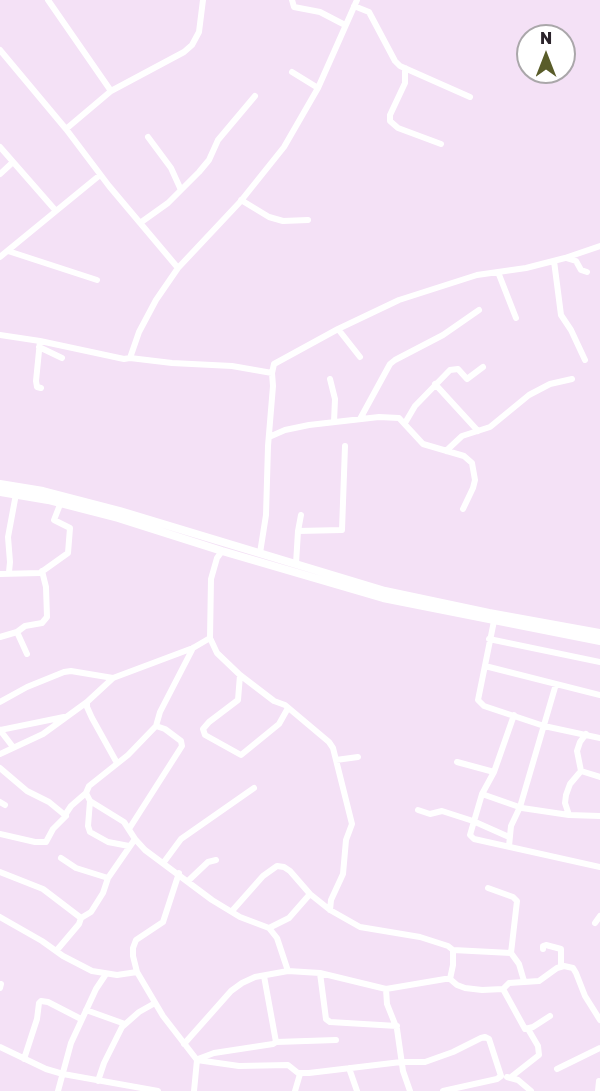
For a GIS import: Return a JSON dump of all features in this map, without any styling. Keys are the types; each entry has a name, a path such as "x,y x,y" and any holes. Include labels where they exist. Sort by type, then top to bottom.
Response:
{"main road":[{"path":"0,484 260,553 384,591 588,635 600,641"},
{"path":"0,492 49,496 61,502 222,552 383,598 494,621 588,635 600,633"}],"street":[{"path":"48,0 111,91"},
{"path":"66,129 111,91 184,52 192,45 199,32 203,0"},
{"path":"292,0 294,7 320,12 345,25"},
{"path":"130,357 139,332 177,268 241,200 284,147 318,88 356,3 369,12 395,61 405,68 470,97"},
{"path":"0,50 177,268"},
{"path":"405,68 405,83 390,115 390,120 398,128 441,144"},
{"path":"292,72 318,88"},
{"path":"140,223 168,203 204,166 218,140 255,96"},
{"path":"148,137 171,168 181,190"},
{"path":"0,147 56,211"},
{"path":"0,174 13,162"},
{"path":"0,257 100,175"},
{"path":"241,200 269,217 293,221 308,220"},
{"path":"260,553 267,515 274,363 399,300 477,275 554,261 600,246"},
{"path":"8,251 97,280"},
{"path":"565,258 576,261 581,270 587,272"},
{"path":"554,261 561,315 585,360"},
{"path":"498,272 516,318"},
{"path":"360,419 390,364 443,335 479,310"},
{"path":"338,329 360,357"},
{"path":"0,335 124,359 130,357 172,363 232,366 272,373"},
{"path":"40,344 62,358"},
{"path":"40,344 36,381 37,387 41,388"},
{"path":"405,423 415,406 450,370 455,368 467,379 483,367"},
{"path":"330,379 335,399 334,422"},
{"path":"446,451 462,436 490,427 530,395 550,384 572,379"},
{"path":"435,384 478,431"},
{"path":"269,437 285,430 334,422 399,418 423,444 464,456 474,468 473,488 463,509"},
{"path":"298,531 342,530 345,446"},
{"path":"9,572 8,537 16,494"},
{"path":"0,574 42,571 68,553 70,528 54,520 61,502"},
{"path":"296,564 301,515"},
{"path":"222,552 217,558 211,579 210,638 217,653 240,675 274,701 288,708 329,742 333,748 352,824 346,840 343,874 331,900 330,910"},
{"path":"0,637 17,632 25,626 42,623 46,617 46,587 42,571"},
{"path":"494,621 478,700 484,706 544,726 600,738"},
{"path":"17,632 27,654"},
{"path":"0,754 43,734 87,702 113,678 194,648 210,638"},
{"path":"489,639 600,662"},
{"path":"0,834 35,842 46,842 53,829 65,818 71,806 86,793 89,786 128,755 156,726 160,712 194,648"},
{"path":"485,666 600,695"},
{"path":"0,702 27,687 64,672 71,671 113,678"},
{"path":"240,675 238,700 209,722 203,729 206,735 241,755 279,724 288,708"},
{"path":"509,846 511,826 520,807 556,684"},
{"path":"87,702 92,718 117,763"},
{"path":"514,715 494,772 482,794 470,835 474,838 600,867"},
{"path":"0,730 64,717"},
{"path":"129,829 182,746 181,741 165,729 156,726"},
{"path":"0,730 13,747"},
{"path":"581,771 577,751 586,734"},
{"path":"336,760 358,757"},
{"path":"457,762 494,772"},
{"path":"0,768 27,791 49,802 65,814"},
{"path":"581,771 600,777"},
{"path":"569,815 564,803 566,795 570,784 581,771"},
{"path":"164,862 181,839 254,788"},
{"path":"86,793 90,801 88,826 90,832 108,842 129,846"},
{"path":"482,794 520,807 569,815 600,816"},
{"path":"90,801 119,818 146,850 212,900 240,917 268,928 277,938 288,971"},
{"path":"418,810 430,814 442,811 473,821 509,837"},
{"path":"57,950 79,924 81,918 91,912 103,893 108,878 135,839"},
{"path":"61,858 76,868 108,878"},
{"path":"188,881 208,862 216,860"},
{"path":"232,911 263,876 277,866 284,867 290,870 310,894 330,910 360,927 420,937 448,946 453,950 512,953"},
{"path":"0,872 43,889 81,918"},
{"path":"178,873 163,921 136,940 133,956 137,972 155,1003 197,1060 239,1066 288,1065 300,1074 401,1062 425,1062 485,1037 489,1039 501,1076"},
{"path":"488,888 517,900 512,953 519,964 524,981"},
{"path":"268,928 289,918 310,894"},
{"path":"595,923 600,916"},
{"path":"0,917 92,971 128,975 137,972"},
{"path":"184,1044 231,991 242,982 255,977 288,971 320,974 386,989 450,979 465,988 503,989 509,983 543,980 561,966 563,952 561,949 546,945 543,949"},
{"path":"450,979 453,950"},
{"path":"561,966 573,968 585,996 600,1019"},
{"path":"58,1091 71,1042 100,981 106,974"},
{"path":"320,974 326,1019 330,1022 397,1026"},
{"path":"264,976 276,1042"},
{"path":"386,989 387,1004 397,1026 401,1062 410,1091"},
{"path":"503,989 521,1024 528,1029 538,1046 539,1055 511,1077"},
{"path":"24,1059 37,1018 39,1003 48,1002 81,1020"},
{"path":"99,1081 113,1042 125,1024 139,1012 155,1003"},
{"path":"86,1010 125,1024"},
{"path":"528,1029 550,1016"},
{"path":"197,1060 214,1053 276,1042 336,1040"},
{"path":"0,1047 46,1069 63,1074 158,1091"},
{"path":"557,1069 600,1048"},
{"path":"194,1091 197,1060"},
{"path":"350,1068 357,1091"},
{"path":"296,1091 300,1074"},
{"path":"443,1091 497,1079 501,1076 518,1080 531,1091"},
{"path":"598,1091 599,1081"},
{"path":"485,1082 487,1091"}]}
